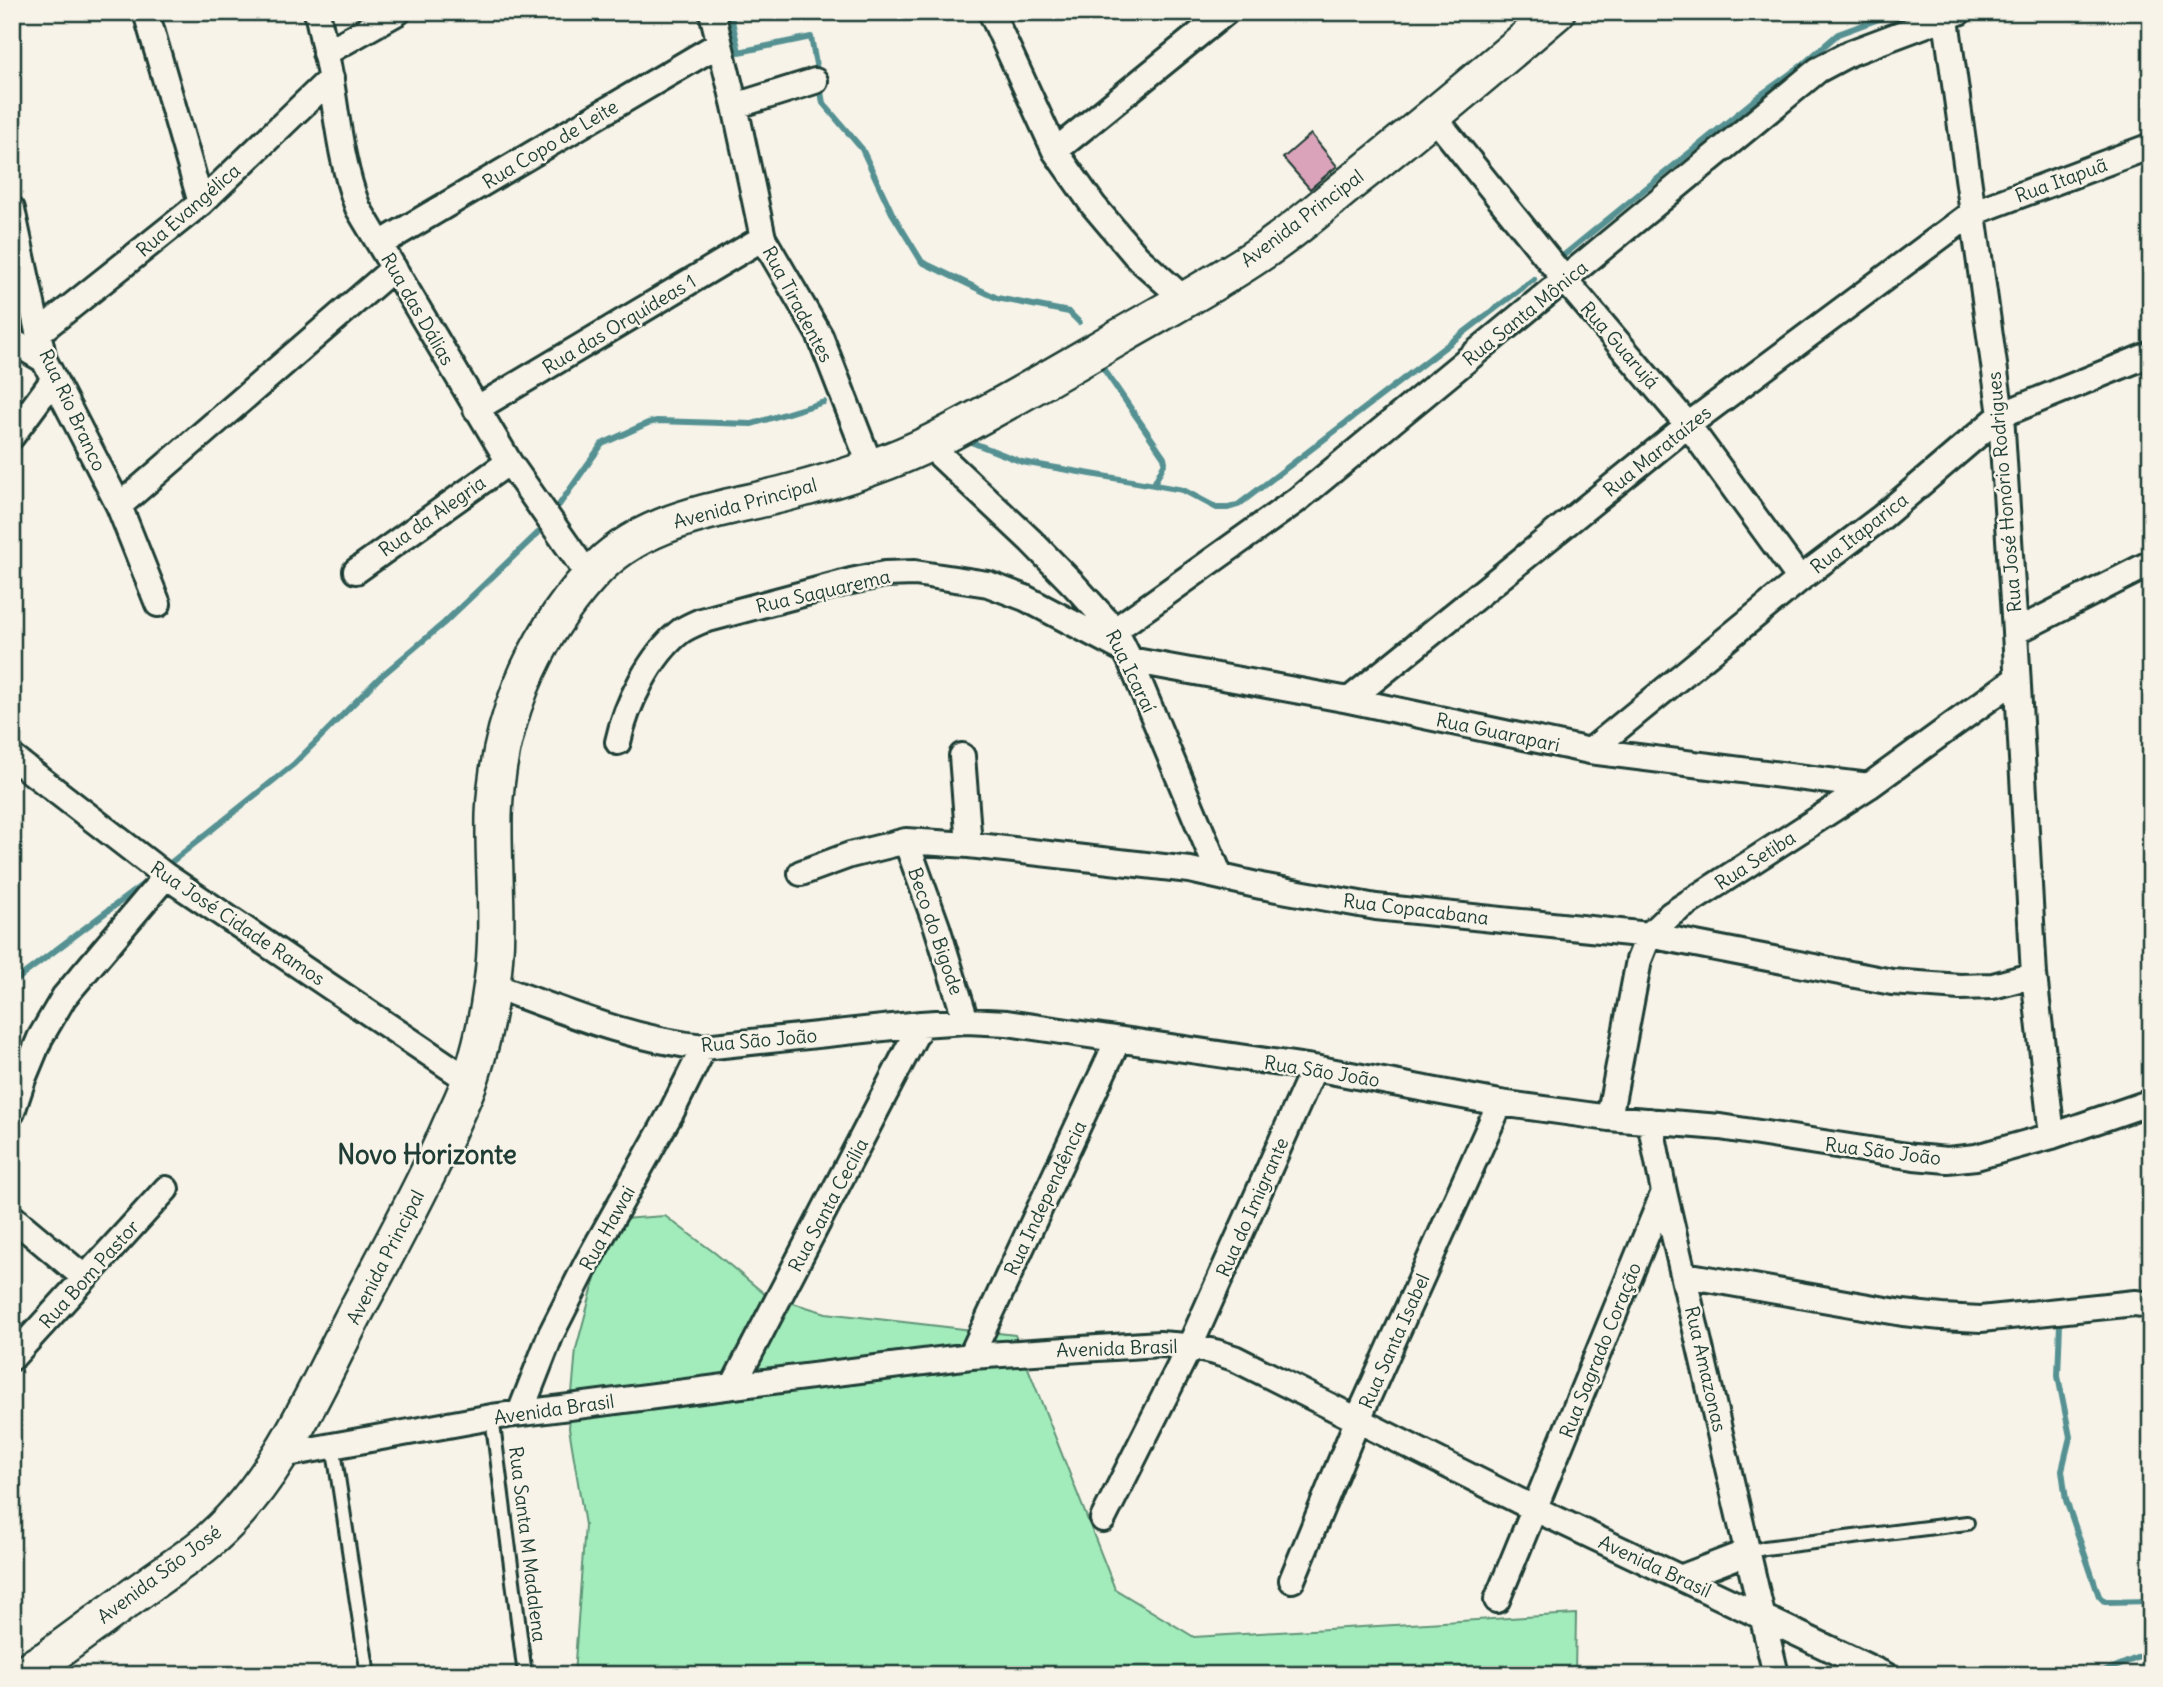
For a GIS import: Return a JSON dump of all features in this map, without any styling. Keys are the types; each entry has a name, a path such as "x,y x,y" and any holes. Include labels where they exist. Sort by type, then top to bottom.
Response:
{"street":[{"path":"146,12 201,203"},
{"name":"Rua das Dálias","path":"317,12 331,78 342,157 358,208 509,462 589,576"},
{"path":"325,53 398,12"},
{"name":"Rua Tiradentes","path":"712,12 736,106 763,238 820,336 872,467"},
{"path":"991,12 1055,151 1093,205 1137,257 1184,299"},
{"path":"1055,151 1226,12"},
{"name":"Avenida Principal","path":"282,1455 433,1164 470,1081 492,985 495,951 494,822 496,779 502,745 514,702 542,641 589,576 614,552 665,524 698,513 790,492 872,467 928,444 1003,404 1184,299 1260,254 1434,117 1558,12"},
{"name":"Rua José Honório Rodrigues","path":"1950,14 1972,213 2001,415 2034,975 2052,1136"},
{"name":"Rua Santa Mônica","path":"1123,647 1818,70 1850,53 1950,14"},
{"name":"Rua Copo de Leite","path":"380,244 719,44"},
{"name":"Rua Evangélica","path":"38,333 201,203 331,78"},
{"path":"736,106 815,81"},
{"name":"Rua Guarujá","path":"1434,117 1565,280 1688,425 1800,579"},
{"name":"Rua Itapuã","path":"1972,213 2151,146"},
{"name":"Rua Rio Branco","path":"12,209 38,333 49,370 119,506 158,604"},
{"name":"Rua Marataízes","path":"1349,700 1688,425 1972,213"},
{"name":"Rua das Orquídeas 1","path":"476,409 763,238"},
{"path":"119,506 394,268"},
{"path":"12,341 49,370 12,436"},
{"name":"Rua Itaparica","path":"1590,751 1800,579 1882,517 2001,415 2151,354"},
{"name":"Rua Icaraí","path":"928,444 1031,541 1123,647 1220,876"},
{"name":"Rua da Alegria","path":"356,570 509,462"},
{"path":"2015,632 2151,564"},
{"name":"Rua Saquarema","path":"618,742 633,697 666,645 682,630 701,621 851,580 885,574 928,574 988,584 1025,598 1123,647"},
{"name":"Rua Guarapari","path":"1123,647 1349,700 1590,751 1869,786"},
{"name":"Rua Setiba","path":"1609,1118 1639,960 1649,935 1671,914 1869,786 2017,679"},
{"path":"962,756 969,845"},
{"name":"Rua José Cidade Ramos","path":"16,764 166,876 470,1081"},
{"name":"Rua Copacabana","path":"801,873 862,851 906,841 969,845 1190,870 1376,907 1649,935 1892,982 1960,987 1993,986 2034,975"},
{"name":"Beco do Bigode","path":"906,841 937,927 966,1021"},
{"path":"12,1112 40,1038 64,997 166,876"},
{"name":"Rua São João","path":"492,985 637,1036 672,1044 704,1047 966,1021 1007,1024 1314,1068 1500,1103 1609,1118 1720,1127 1947,1160 1976,1157 2052,1136 2151,1102"},
{"name":"Rua Santa Cecília","path":"733,1386 921,1024"},
{"name":"Rua Independência","path":"971,1356 1118,1040"},
{"name":"Rua Hawai","path":"520,1413 551,1334 704,1047"},
{"name":"Rua do Imigrante","path":"1103,1519 1190,1346 1314,1068"},
{"name":"Rua Santa Isabel","path":"1292,1580 1358,1419 1500,1103"},
{"name":"Rua Amazonas","path":"1650,1121 1776,1675"},
{"name":"Rua Bom Pastor","path":"12,1358 166,1189"},
{"name":"Rua Sagrado Coração","path":"1497,1600 1664,1192"},
{"path":"12,1217 85,1278"},
{"path":"1685,1275 1903,1313 1981,1320 2143,1304"},
{"name":"Avenida Brasil","path":"282,1455 492,1417 971,1356 1160,1344 1190,1346 1213,1350 1234,1358 1535,1509 1885,1675"},
{"name":"Avenida São José","path":"19,1675 48,1658 212,1539 282,1455"},
{"path":"1680,1578 1748,1552"}],"lane":[{"name":"Rua Santa M Madalena","path":"492,1417 525,1675"},
{"path":"333,1444 368,1675"},
{"path":"1748,1552 1967,1522"}],"green space":[{"path":"665,1216 766,1295 826,1313 1015,1335 1115,1589 1194,1637 1576,1614 1575,1675 574,1675 585,1525 569,1428 576,1349 599,1264 622,1219"}],"building":[{"path":"1311,134 1337,166 1310,189 1283,158"}],"waterway":[{"path":"730,12 739,52 811,37 823,103 862,149 892,213 922,262 997,298 1069,312 1079,322"},
{"path":"1559,259 1838,34 1898,12"},
{"path":"971,442 1022,462 1183,490 1217,508 1228,508 1238,505 1534,279"},
{"path":"1101,365 1164,457 1165,462 1154,484"},
{"path":"559,505 602,444 648,423 752,424 824,402"},
{"path":"164,868 294,764 379,678 444,623 538,533"},
{"path":"12,983 150,879"},
{"path":"2060,1323 2058,1376 2070,1437 2062,1470 2066,1500 2099,1596 2105,1602 2151,1601"},
{"path":"2096,1675 2151,1652"}],"district":[{"name":"Novo Horizonte","path":"427,1155"}]}
